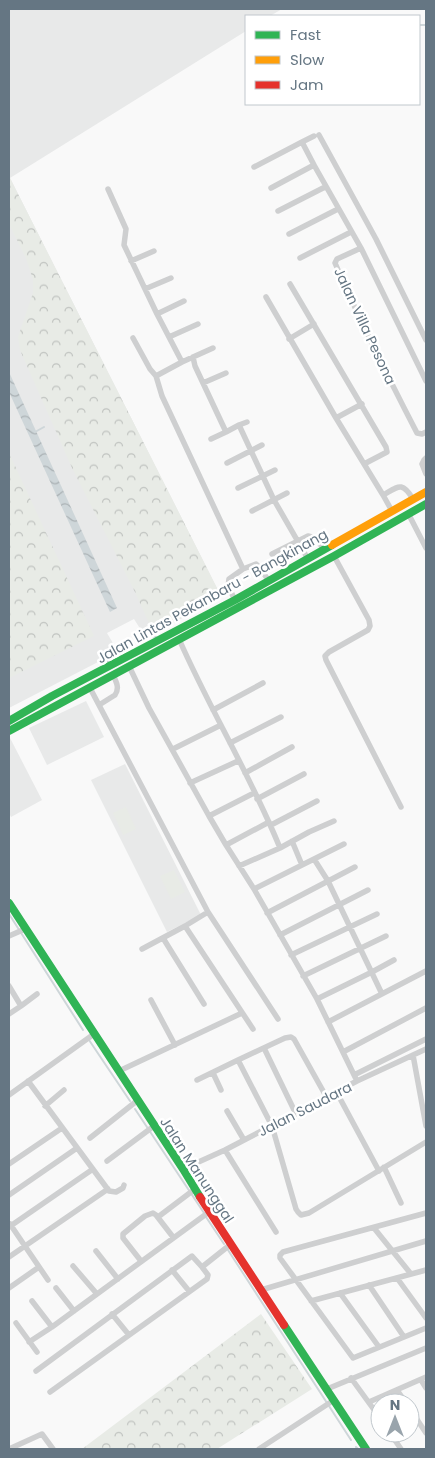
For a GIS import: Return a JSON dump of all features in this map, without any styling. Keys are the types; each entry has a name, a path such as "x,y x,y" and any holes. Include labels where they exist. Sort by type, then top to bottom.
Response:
{"main road":[{"name":"Jalan Lintas Pekanbaru - Bangkinang","path":"9,721 52,696 235,600 426,492"},
{"name":"Jalan Lintas Pekanbaru - Bangkinang","path":"9,730 334,556 426,504"},
{"name":"Jalan Manunggal","path":"9,903 183,1169 209,1212 366,1449"}],"street":[{"path":"254,167 317,136 376,239 426,340"},
{"path":"302,142 361,248 426,381"},
{"path":"271,188 314,165"},
{"path":"278,211 326,187"},
{"path":"108,189 126,229 124,246 182,362"},
{"path":"289,234 338,209"},
{"path":"300,258 351,232"},
{"name":"Jalan Villa Pesona","path":"361,248 336,259 335,263 352,304 417,433 422,434 426,432"},
{"path":"131,261 154,251"},
{"path":"146,289 171,278"},
{"path":"290,284 387,449 387,452 364,464"},
{"path":"266,297 392,510"},
{"path":"157,314 184,301"},
{"path":"169,338 198,324"},
{"path":"290,339 314,324"},
{"path":"133,338 150,369 156,376 162,396 243,568"},
{"path":"156,376 213,348"},
{"path":"192,358 226,432"},
{"path":"203,383 226,372"},
{"path":"336,418 362,404"},
{"path":"211,439 247,422"},
{"path":"239,426 274,500 308,559"},
{"path":"227,462 262,445"},
{"path":"426,458 422,462 426,474"},
{"path":"238,488 275,470"},
{"path":"383,496 396,488 402,487 406,488 413,499"},
{"path":"252,511 287,493"},
{"path":"409,514 426,548"},
{"path":"272,554 308,536 316,538 324,550"},
{"path":"334,556 369,620 370,626 368,630 326,654 326,660 400,807"},
{"path":"235,600 228,586 229,579 243,568 256,564 269,581"},
{"path":"179,639 280,848"},
{"path":"129,666 149,708 190,783 254,889 316,999 357,1081"},
{"path":"99,705 116,695 117,685 113,674"},
{"path":"213,710 263,683"},
{"path":"90,688 208,912 278,1019"},
{"path":"230,743 281,718"},
{"path":"173,749 220,725"},
{"path":"245,773 292,747"},
{"path":"190,783 238,761"},
{"path":"257,799 304,774"},
{"path":"209,816 254,793"},
{"path":"226,845 317,800"},
{"path":"239,866 334,821"},
{"path":"292,841 302,865"},
{"path":"254,889 344,844"},
{"path":"314,859 328,881 382,994"},
{"path":"267,913 355,867"},
{"path":"280,935 368,890"},
{"path":"142,949 208,912"},
{"path":"291,955 377,914"},
{"path":"185,926 253,1030"},
{"path":"9,936 25,928"},
{"path":"303,976 386,936"},
{"path":"163,938 204,1004"},
{"path":"316,999 394,960"},
{"path":"328,1022 426,971"},
{"path":"9,986 21,1006"},
{"path":"9,1014 37,994"},
{"path":"150,1000 175,1045"},
{"path":"343,1052 426,1008"},
{"path":"119,1071 242,1013"},
{"path":"9,1095 94,1034"},
{"path":"197,1080 285,1038 291,1037 294,1039 327,1098"},
{"path":"354,1075 426,1039"},
{"path":"264,1048 296,1114"},
{"name":"Jalan Saudara","path":"183,1169 225,1150 357,1081 426,1049"},
{"path":"413,1056 426,1126"},
{"path":"238,1060 272,1126 296,1209 301,1215 309,1213 426,1142"},
{"path":"213,1073 221,1090"},
{"path":"28,1081 108,1190 112,1193 124,1186"},
{"path":"45,1106 64,1090"},
{"path":"337,1093 401,1203"},
{"path":"90,1138 138,1100"},
{"path":"227,1111 244,1140"},
{"path":"107,1161 154,1126"},
{"path":"9,1164 62,1128"},
{"path":"9,1195 77,1148"},
{"path":"225,1150 276,1232"},
{"path":"48,1280 9,1225 94,1169"},
{"path":"158,1217 195,1189"},
{"path":"9,1257 108,1190"},
{"path":"29,1342 209,1212"},
{"path":"141,1261 123,1238 123,1234 149,1214 153,1213 158,1217 173,1237"},
{"path":"426,1213 283,1252 280,1255 280,1258 353,1358 426,1328"},
{"path":"374,1228 411,1274"},
{"path":"261,1290 426,1241"},
{"path":"202,1267 231,1244"},
{"path":"96,1251 118,1279"},
{"path":"36,1371 192,1256 208,1275 207,1279 50,1392"},
{"path":"73,1266 97,1294"},
{"path":"9,1288 39,1267"},
{"path":"172,1270 189,1291"},
{"path":"311,1301 426,1270"},
{"path":"397,1278 426,1318"},
{"path":"369,1285 404,1337"},
{"path":"56,1288 74,1311"},
{"path":"340,1293 380,1347"},
{"path":"32,1301 52,1327"},
{"path":"112,1314 129,1335"},
{"path":"16,1323 37,1352"},
{"path":"327,1389 426,1348"},
{"path":"351,1378 369,1402 424,1379 426,1388"},
{"path":"259,1449 334,1400"},
{"path":"9,1449 42,1434 53,1449"}],"shaded area":[{"path":"9,9 282,9 272,15 245,15 245,32 10,178 221,596 146,638 134,619 107,633 117,650 109,653 100,661 9,708"},
{"path":"86,701 104,737 47,765 29,728"},
{"path":"9,736 42,800 11,817 9,813"},
{"path":"125,764 201,915 167,932 91,780"}],"green space":[{"path":"10,178 221,596 154,634 134,590 72,468 20,350 18,337 33,293 33,280 26,258 9,224"},
{"path":"9,453 94,636 9,678"},
{"path":"126,807 136,829 123,835 113,813"},
{"path":"174,870 185,892 171,899 160,876"},
{"path":"261,1314 312,1389 217,1449 82,1449"}],"water":[{"path":"9,372 117,608 110,612 9,392"}],"waterway":[{"path":"420,25 426,25"},
{"path":"35,432 44,427"},
{"path":"142,631 149,636 156,637"},
{"path":"108,662 108,656 105,651 109,648"},
{"path":"9,914 83,1030"},
{"path":"89,1040 130,1101"},
{"path":"135,1109 204,1213"},
{"path":"206,1217 224,1244"},
{"path":"228,1250 351,1440"}],"traffic: fast":[{"path":"9,731 334,556 426,504"},
{"path":"9,721 52,696 235,600 332,545"},
{"path":"9,903 200,1197"},
{"path":"284,1325 366,1449"}],"traffic: slow":[{"path":"332,545 426,492"}],"traffic: jam":[{"path":"200,1197 284,1325"}]}
